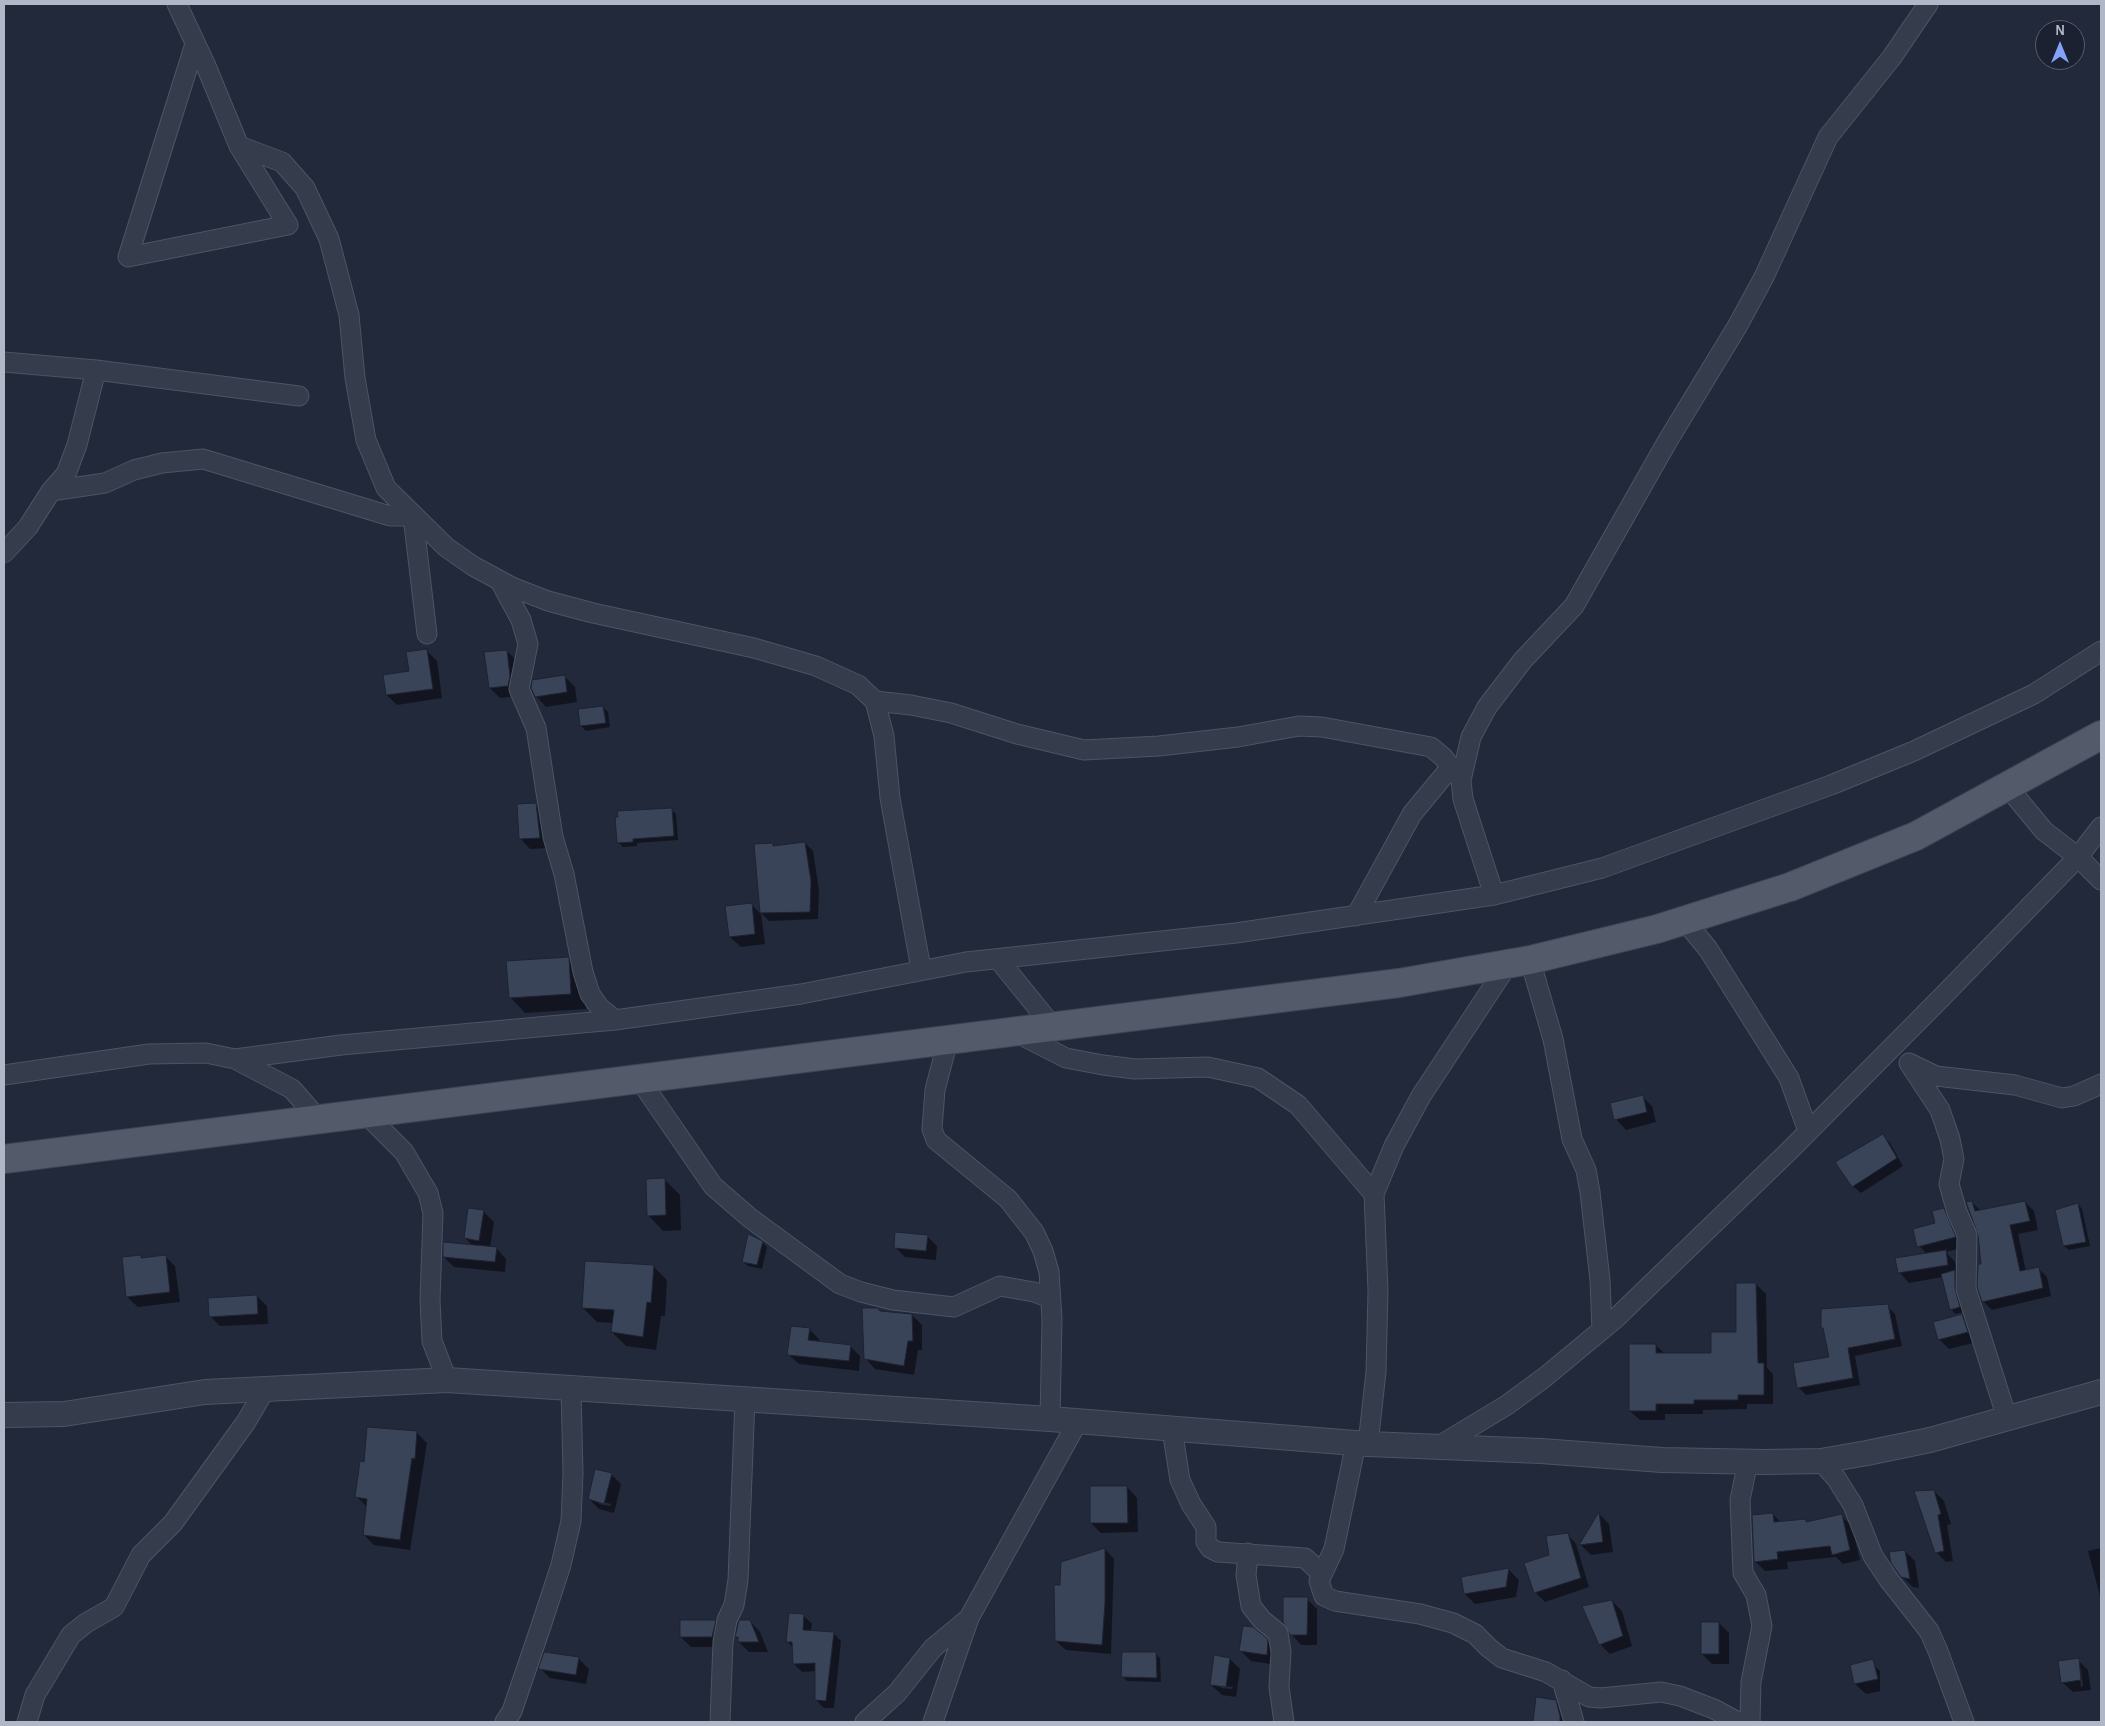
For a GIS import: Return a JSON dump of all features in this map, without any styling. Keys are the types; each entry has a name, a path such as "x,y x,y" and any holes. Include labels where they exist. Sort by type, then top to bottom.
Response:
{"main road":[{"path":"4,1159 1399,983 1519,962 1658,929 1790,887 1907,839 2101,735"}],"street":[{"path":"177,4 195,44 240,146 288,225 128,257 195,44"},
{"path":"1356,916 1412,814 1455,774 1471,737 1487,707 1523,660 1574,606 1764,277 1828,137 1892,57 1928,4"},
{"path":"240,146 282,162 305,188 329,239 349,315 355,378 366,440 386,488 446,547 473,566 500,580 557,603 666,630 754,648 816,666 858,685 875,701 884,736 890,798 921,970"},
{"path":"4,362 96,370 300,396"},
{"path":"4,553 28,526 51,491 66,474 72,459 96,370"},
{"path":"51,491 105,483 134,470 162,463 203,459 390,516 413,516"},
{"path":"413,516 427,634"},
{"path":"500,580 522,620 528,644 519,689 536,728 553,837 564,874 583,972 590,994 600,1008 615,1020"},
{"path":"4,1075 149,1054 206,1053 235,1058 341,1045 615,1020 801,994 921,970 998,959 1236,933 1494,895 1602,868 1839,781 1914,751 2017,702 2101,651"},
{"path":"875,701 951,714 1017,734 1084,750 1159,746 1238,737 1299,726 1322,727 1431,748 1443,757 1455,774 1494,895"},
{"path":"2007,786 2044,832 2078,857 2101,880"},
{"path":"1438,1446 1507,1405 1545,1377 1602,1330 1895,1044 2078,857 2101,827"},
{"path":"1685,920 1708,949 1780,1063 1799,1102 1808,1131"},
{"path":"998,959 1053,1027"},
{"path":"1602,1330 1600,1280 1586,1170 1572,1139 1553,1040 1519,962 1461,1038 1421,1096 1394,1146 1374,1194 1378,1291 1376,1372 1362,1444 1334,1549 1321,1572 1320,1588 1324,1596 1335,1601 1420,1614 1453,1623 1476,1634 1502,1658 1546,1672 1589,1697 1601,1698 1661,1692 1680,1696 1714,1709 1738,1722"},
{"path":"1014,1032 1066,1058 1103,1065 1135,1069 1208,1067 1258,1078 1298,1106 1374,1194"},
{"path":"948,1040 932,1109 932,1129 936,1140 984,1178 1024,1218 1043,1251 1049,1272 1050,1419"},
{"path":"1895,1044 1940,1110 1950,1139 1954,1159 1949,1184 1957,1212 1967,1235 1966,1289 2007,1418"},
{"path":"235,1058 292,1089 319,1120"},
{"path":"1909,1063 1936,1076 2015,1085 2062,1098 2074,1096 2101,1084"},
{"path":"640,1080 713,1186 750,1218 840,1284 892,1300 954,1307 962,1305 990,1288 1000,1286 1027,1290 1050,1298"},
{"path":"366,1114 404,1152 428,1194 433,1213 430,1300 432,1341 446,1380"},
{"path":"4,1415 64,1414 205,1392 446,1380 1050,1419 1362,1444 1438,1446 1662,1460 1821,1461 1930,1440 2101,1392"},
{"path":"27,1722 36,1695 71,1635 86,1622 114,1606 141,1554 173,1523 246,1422 266,1388"},
{"path":"505,1722 512,1711 541,1626 561,1565 571,1521 573,1473 571,1389"},
{"path":"720,1722 723,1642 727,1620 734,1605 738,1580 745,1399"},
{"path":"933,1722 969,1618 1078,1421"},
{"path":"1172,1429 1180,1480 1191,1504 1207,1530 1208,1546 1218,1552 1305,1558 1321,1572"},
{"path":"1748,1461 1740,1500 1742,1573 1756,1595 1762,1626 1751,1682 1750,1722"},
{"path":"1821,1461 1836,1478 1853,1505 1878,1564 1929,1631 1964,1722"},
{"path":"1248,1553 1246,1575 1251,1606 1262,1620 1278,1633 1281,1652 1279,1688 1284,1722"},
{"path":"865,1722 897,1693 933,1648 969,1618"},
{"path":"1562,1680 1574,1722"}],"building":[{"path":"427,649 433,689 386,695 383,675 409,671 406,652"},
{"path":"507,650 510,676 508,686 489,688 484,652"},
{"path":"565,675 567,692 535,697 531,688 532,680"},
{"path":"603,706 606,723 580,726 578,709"},
{"path":"536,803 540,838 519,839 517,804"},
{"path":"672,808 674,836 633,839 633,842 617,843 615,817 618,817 617,811"},
{"path":"805,842 811,881 810,912 760,913 754,844 773,843 773,846"},
{"path":"752,903 755,934 729,937 725,906"},
{"path":"569,957 571,994 509,998 506,961"},
{"path":"1643,1095 1647,1112 1614,1120 1610,1103"},
{"path":"1883,1134 1897,1158 1852,1187 1835,1162"},
{"path":"665,1178 666,1215 647,1216 646,1179"},
{"path":"1972,1201 1975,1211 2025,1201 2030,1221 2010,1225 2020,1271 2039,1267 2043,1288 1982,1302 1977,1287 1978,1264 1981,1264 1978,1235 1966,1202"},
{"path":"2078,1203 2086,1242 2063,1246 2055,1210"},
{"path":"468,1208 484,1210 479,1241 464,1238"},
{"path":"1944,1208 1956,1237 1917,1247 1913,1229 1935,1223 1932,1211"},
{"path":"895,1232 928,1235 926,1251 894,1248"},
{"path":"748,1234 763,1241 757,1265 742,1262"},
{"path":"443,1242 497,1247 495,1262 443,1257"},
{"path":"1946,1250 1948,1265 1898,1273 1895,1258"},
{"path":"141,1255 141,1258 166,1255 170,1292 126,1297 122,1257"},
{"path":"585,1261 654,1265 651,1303 647,1302 643,1337 611,1332 614,1310 582,1308"},
{"path":"1955,1270 1955,1289 1960,1307 1950,1310 1941,1274"},
{"path":"1736,1283 1756,1283 1758,1363 1764,1363 1764,1395 1738,1395 1738,1400 1694,1400 1694,1404 1656,1404 1656,1411 1629,1411 1629,1344 1656,1344 1656,1353 1711,1353 1711,1332 1736,1332"},
{"path":"257,1295 258,1314 209,1317 208,1298"},
{"path":"1888,1304 1895,1339 1848,1348 1853,1378 1797,1388 1793,1363 1829,1357 1823,1328 1821,1328 1821,1309"},
{"path":"862,1308 878,1308 880,1311 912,1314 913,1341 908,1341 904,1366 864,1359"},
{"path":"1962,1314 1968,1332 1938,1340 1933,1322"},
{"path":"791,1326 810,1328 808,1340 851,1345 849,1361 787,1355"},
{"path":"367,1427 417,1431 415,1459 412,1458 400,1540 363,1535 367,1499 355,1497 360,1461 364,1462"},
{"path":"595,1469 612,1473 604,1504 588,1499"},
{"path":"1090,1486 1127,1486 1128,1523 1090,1523"},
{"path":"1934,1490 1941,1514 1938,1515 1944,1551 1935,1553 1914,1491"},
{"path":"1599,1512 1603,1542 1579,1545"},
{"path":"1773,1513 1774,1522 1806,1519 1806,1522 1842,1514 1850,1550 1832,1555 1830,1546 1777,1552 1778,1559 1754,1562 1752,1515"},
{"path":"1568,1533 1581,1578 1534,1593 1524,1563 1549,1555 1546,1536"},
{"path":"1105,1548 1105,1603 1102,1645 1055,1641 1054,1585 1060,1585 1061,1562"},
{"path":"1905,1550 1910,1579 1901,1577 1891,1563 1889,1552"},
{"path":"1509,1568 1506,1587 1464,1594 1461,1577"},
{"path":"1283,1597 1308,1597 1307,1635 1290,1635 1283,1622"},
{"path":"1612,1600 1623,1636 1599,1645 1582,1606"},
{"path":"789,1613 804,1614 803,1630 834,1632 826,1701 815,1700 815,1663 793,1664 792,1642 786,1642"},
{"path":"680,1620 716,1620 712,1637 680,1637"},
{"path":"739,1620 750,1620 759,1642 738,1642 738,1637 735,1637"},
{"path":"1701,1622 1719,1622 1719,1654 1701,1654"},
{"path":"1243,1626 1253,1627 1268,1639 1267,1655 1239,1651"},
{"path":"544,1652 579,1657 576,1675 538,1669"},
{"path":"1122,1652 1156,1652 1157,1678 1121,1677"},
{"path":"1214,1655 1230,1658 1226,1687 1210,1685"},
{"path":"2079,1658 2081,1680 2061,1683 2058,1661"},
{"path":"1873,1659 1878,1679 1854,1684 1850,1665"},
{"path":"1536,1697 1556,1700 1560,1722 1533,1722"}]}
